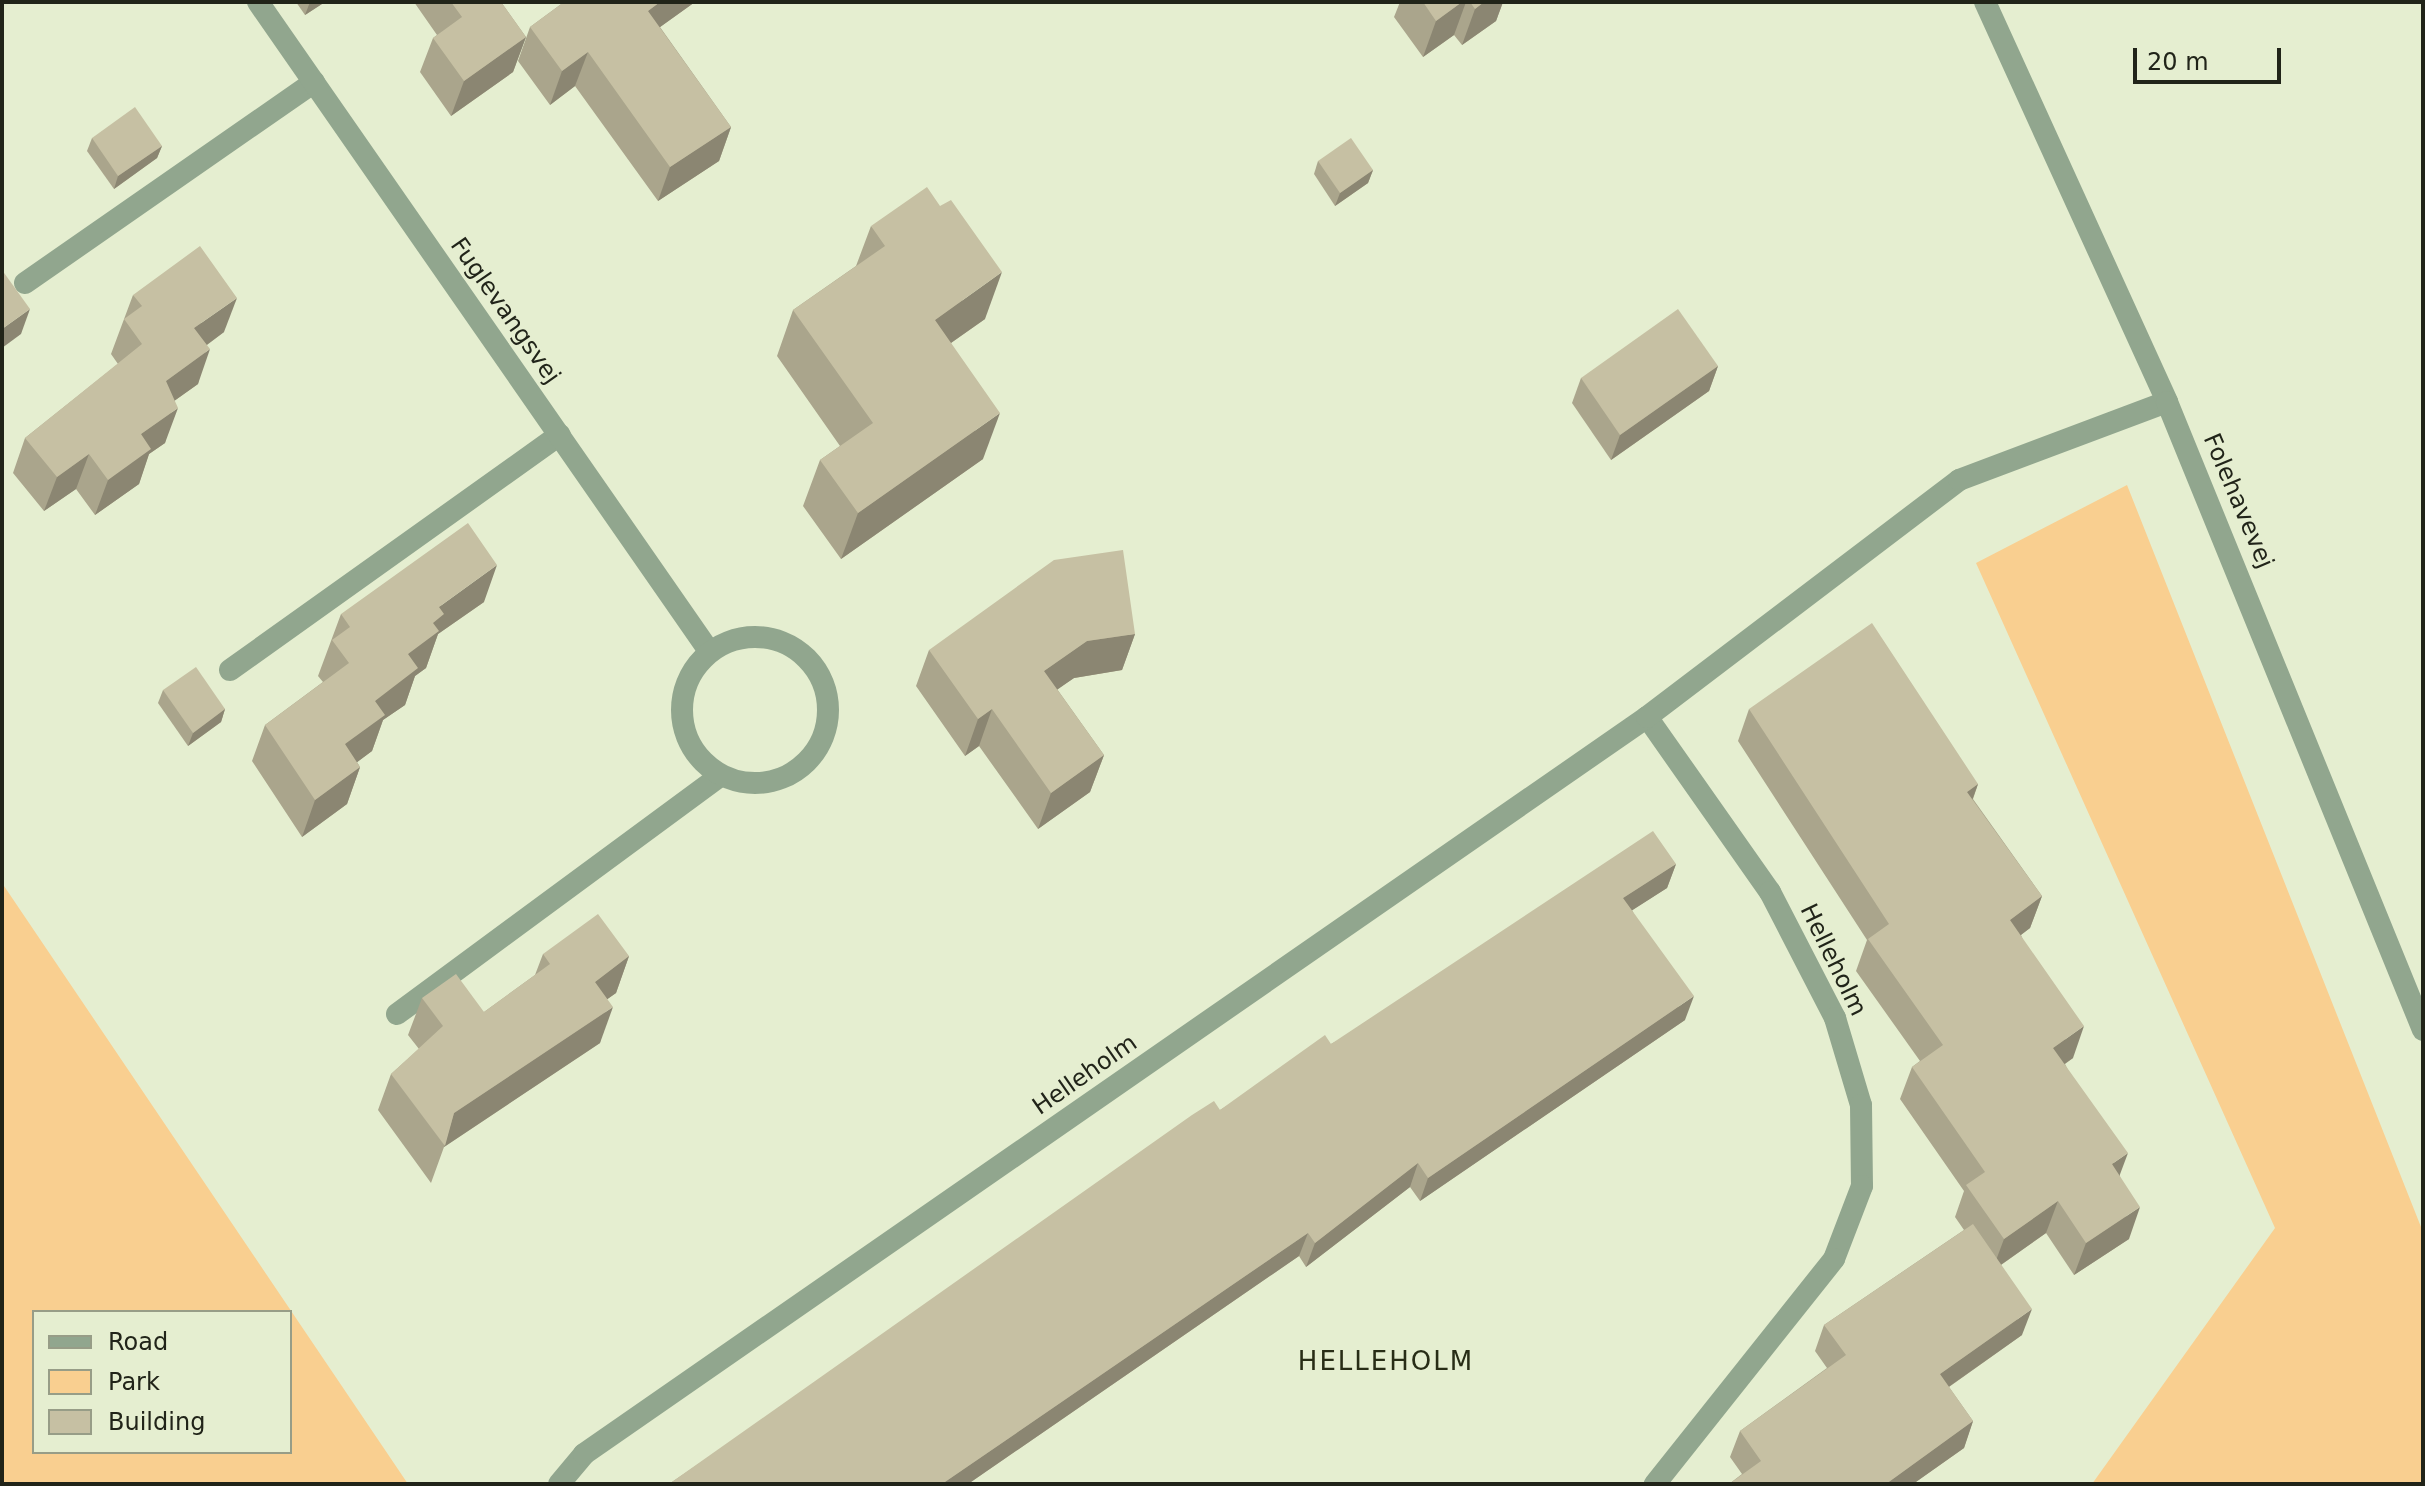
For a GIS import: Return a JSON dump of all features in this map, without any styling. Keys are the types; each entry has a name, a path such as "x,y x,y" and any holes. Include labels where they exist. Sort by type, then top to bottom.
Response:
{"street":[{"name":"Fuglevangsvej","path":"258,2 709,651"},
{"name":"Folehavevej","path":"1985,2 2167,402 2423,1030"},
{"path":"25,283 314,82"},
{"name":"Helleholm","path":"559,1484 584,1454 1647,717 1959,480 2167,402"},
{"path":"230,670 560,435"},
{"path":"766,637 797,649 818,673 828,703 825,734 810,760 782,779 752,784 720,776 690,747 680,715 685,683 709,651 738,638 766,637"},
{"name":"Helleholm","path":"1647,717 1770,892 1835,1018 1861,1105 1862,1186 1834,1259 1655,1484"},
{"path":"397,1014 720,776"}],"green space":[{"path":"2127,485 2423,1232 2423,1484 2092,1484 2275,1228 1976,563"},
{"path":"2,883 290,1310 32,1310 32,1454 292,1454 292,1312 408,1484 2,1484"}],"building":[{"path":"451,2 501,2 526,37 464,81 433,38 462,17"},
{"path":"564,2 660,2 648,11 731,127 670,167 588,52 562,71 530,27"},
{"path":"1423,2 1462,2 1436,21"},
{"path":"1470,2 1484,2 1475,9"},
{"path":"135,107 162,146 118,176 92,138"},
{"path":"1351,138 1373,170 1340,193 1318,161"},
{"path":"927,187 940,206 951,200 1002,272 935,320 1000,413 858,513 820,460 873,423 793,310 885,246 871,226"},
{"path":"200,246 237,298 194,328 210,349 166,381 178,408 141,434 151,449 108,480 89,454 57,477 25,438 142,344 124,319 142,306 133,295"},
{"path":"2,270 30,309 2,329"},
{"path":"1678,309 1718,366 1620,435 1581,378"},
{"path":"468,523 497,565 439,607 444,614 433,623 439,631 408,654 418,668 375,701 385,715 345,744 360,767 315,800 265,725 349,663 332,640 350,627 341,614"},
{"path":"1123,550 1135,634 1087,641 1044,671 1104,755 1051,793 992,709 978,719 929,650 1054,560"},
{"path":"1872,623 1978,784 1967,792 2042,896 2010,920 2084,1026 2053,1048 2128,1153 2112,1164 2140,1207 2086,1243 2058,1201 2004,1239 1966,1185 1985,1172 1912,1067 1943,1045 1868,939 1889,924 1749,709"},
{"path":"196,667 225,709 193,733 163,690"},
{"path":"1653,831 1676,864 1623,898 1694,996 1428,1178 1418,1163 1315,1243 1308,1233 942,1484 669,1484 1192,1115 1214,1101 1220,1110 1325,1035 1331,1044"},
{"path":"598,914 629,956 595,982 613,1007 454,1113 445,1146 391,1074 443,1026 422,998 456,974 484,1012 550,964 543,954"},
{"path":"1973,1224 2032,1309 1940,1374 1973,1421 1886,1484 1729,1484 1761,1461 1740,1431 1846,1355 1824,1325"}],"district":[{"name":"HELLEHOLM","path":"1386,1362"}]}
